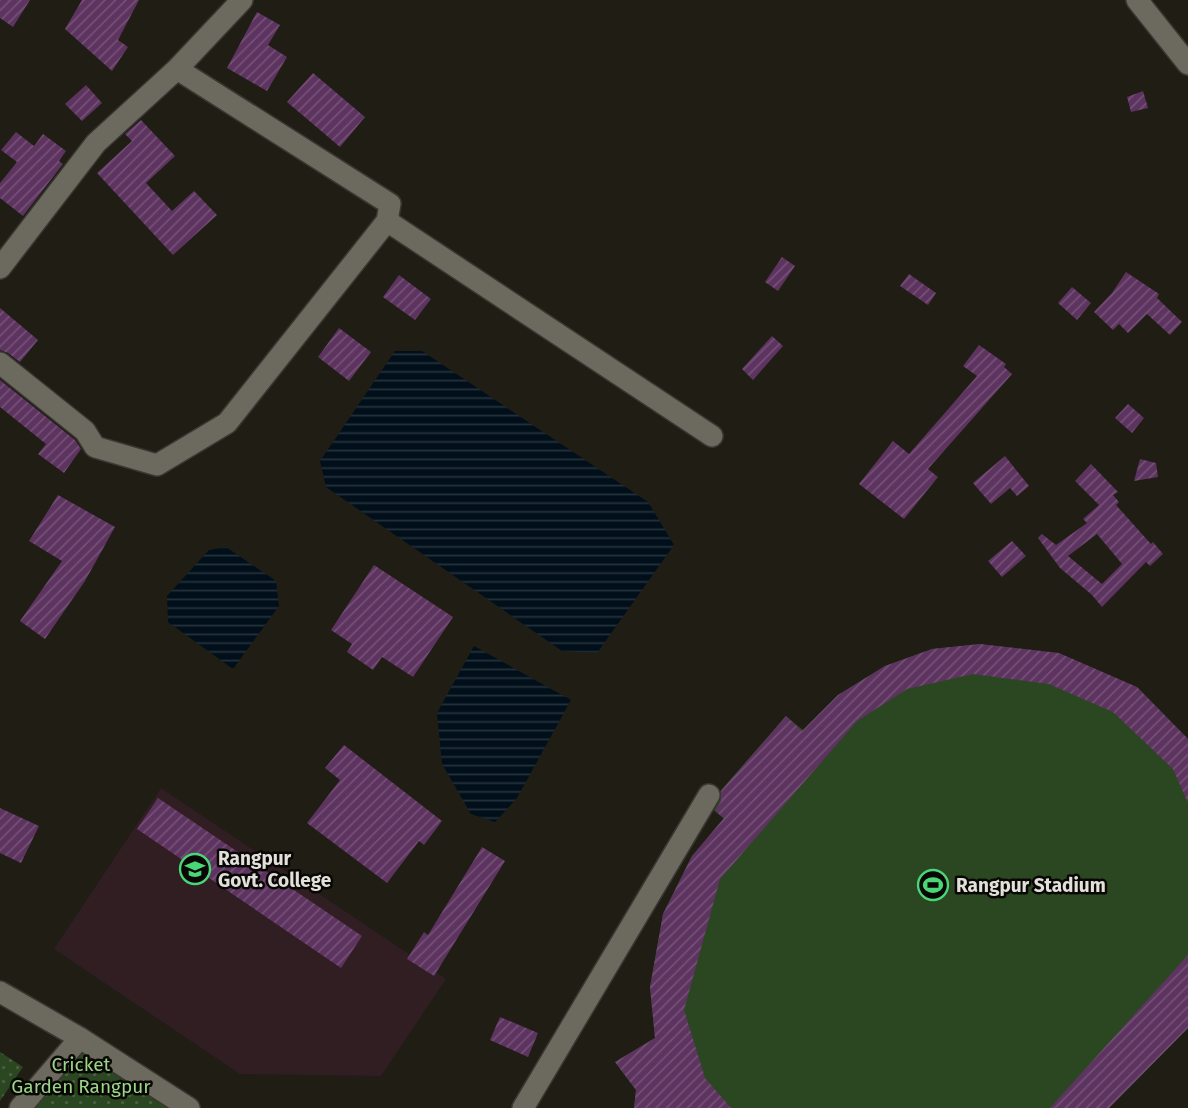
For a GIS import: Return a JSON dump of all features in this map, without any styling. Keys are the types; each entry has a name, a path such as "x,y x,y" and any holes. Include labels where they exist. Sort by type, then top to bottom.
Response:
{"street":[{"path":"0,268 96,143 177,69 242,0"},
{"path":"1137,0 1188,64"},
{"path":"0,363 85,431 95,447 157,464 227,423 387,222 390,204 177,69"},
{"path":"387,222 712,436"},
{"path":"523,1108 709,795"},
{"path":"0,992 80,1038 189,1108"},
{"path":"20,1108 80,1038"}],"shaded area":[{"name":"Rangpur Govt. College","path":"161,788 446,979 381,1076 240,1074 54,949"}],"green space":[{"name":"Rangpur Stadium","path":"980,644 1137,687 1188,739 1188,1028 1109,1108 634,1108 636,1090 615,1062 655,1038 650,987 663,914 692,856 724,819 708,805 786,716 803,730 838,695 885,666 932,649"},
{"name":"Cricket Garden Rangpur","path":"75,1026 181,1108 11,1108"},
{"path":"0,1052 23,1067 0,1101"}],"water":[{"path":"395,351 422,351 648,502 674,545 597,653 562,651 326,487 320,461"},
{"path":"226,547 276,581 279,606 233,669 168,622 167,596 209,550"},
{"path":"474,646 571,700 517,798 495,822 471,814 442,764 437,713"}],"building":[{"path":"0,0 30,0 13,27 0,18"},
{"path":"82,0 139,0 118,40 128,47 112,71 65,29"},
{"path":"257,12 280,25 268,45 287,57 267,91 227,68"},
{"path":"313,73 365,117 340,147 287,102"},
{"path":"86,85 102,103 82,121 65,104"},
{"path":"1143,91 1148,108 1131,112 1127,97"},
{"path":"141,120 175,156 146,183 172,211 194,191 217,215 173,255 97,173 132,141 125,134"},
{"path":"16,132 34,146 43,134 66,151 59,161 63,164 23,216 0,198 0,183 17,162 1,150"},
{"path":"782,257 795,266 778,291 765,282"},
{"path":"1126,272 1159,294 1157,298 1182,322 1170,335 1147,314 1128,333 1119,324 1113,330 1094,312 1112,293"},
{"path":"909,274 936,293 928,305 900,286"},
{"path":"399,275 431,299 415,320 383,297"},
{"path":"1072,287 1091,303 1077,320 1058,303"},
{"path":"0,308 38,340 20,362 0,350"},
{"path":"339,328 371,352 349,381 318,357"},
{"path":"772,336 783,346 753,380 742,369"},
{"path":"979,345 1006,364 1004,367 1012,374 928,469 938,477 904,519 859,484 893,441 909,454 977,376 963,366"},
{"path":"0,380 75,440 81,449 64,473 38,454 46,444 0,407"},
{"path":"1128,404 1144,418 1132,433 1115,418"},
{"path":"1005,456 1029,486 1017,496 1010,488 991,504 973,483"},
{"path":"1140,459 1156,463 1158,477 1134,481"},
{"path":"1091,464 1118,492 1113,495 1119,502 1116,505 1163,554 1150,566 1146,562 1102,607 1060,568 1038,538 1042,534 1056,545 1087,523 1083,519 1099,505 1075,481","holes":["1097,534 1122,564 1102,584 1068,556"]},
{"path":"58,495 115,527 85,581 45,639 20,621 62,561 29,541"},
{"path":"1012,541 1026,556 1002,577 988,561"},
{"path":"374,565 453,617 413,677 382,657 373,670 347,652 352,644 331,630"},
{"path":"980,644 1059,653 1137,687 1188,739 1188,803 1173,769 1113,712 1049,684 973,674 907,689 857,721 720,879 684,1010 705,1078 731,1108 634,1108 636,1090 615,1062 655,1038 650,987 663,914 692,856 724,818 715,811 721,801 721,791 786,716 802,731 838,695 885,666 932,649"},
{"path":"344,745 442,821 424,845 419,841 387,883 307,823 340,780 325,768"},
{"path":"158,798 362,936 341,968 137,829"},
{"path":"0,808 39,826 21,863 0,853"},
{"path":"482,847 505,861 434,976 407,959 424,932 428,935"},
{"path":"1188,955 1188,1028 1109,1108 1050,1108"},
{"path":"500,1017 538,1033 528,1057 490,1040"}],"place":[{"name":"Rangpur Govt. College","path":"195,869"},
{"name":"Rangpur Stadium","path":"933,885"}]}
